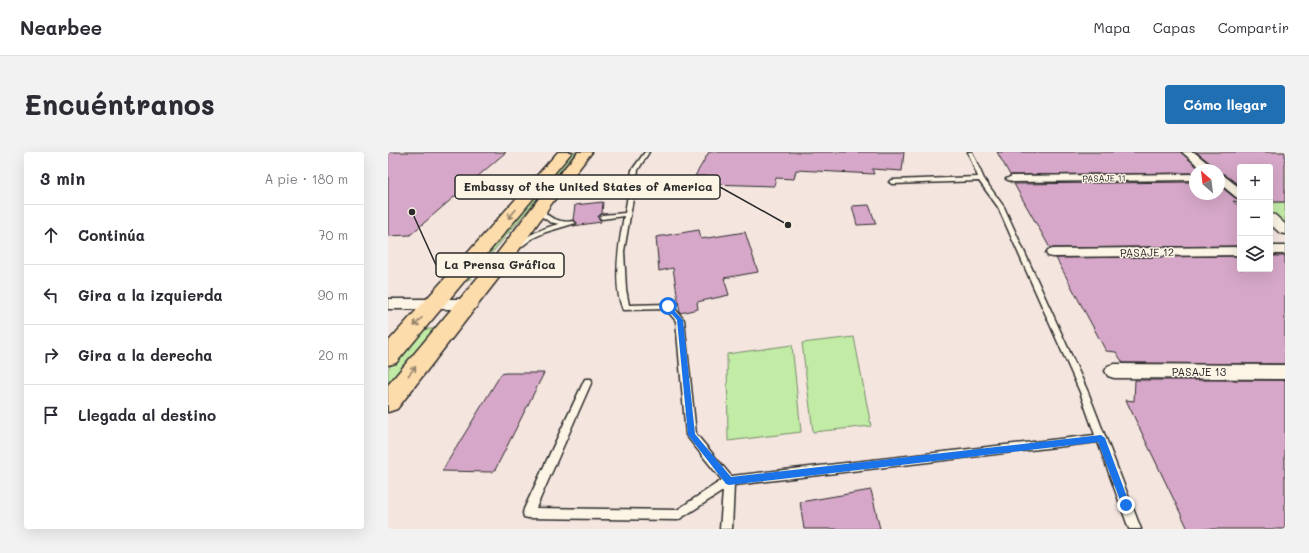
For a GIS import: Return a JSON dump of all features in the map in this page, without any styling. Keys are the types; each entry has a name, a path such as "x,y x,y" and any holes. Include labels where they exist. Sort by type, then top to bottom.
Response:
{"main road":[{"path":"390,351 435,304 565,152"},
{"path":"388,402 497,267 546,200 585,152"}],"street":[{"path":"1187,152 1202,164"},
{"name":"PASAJE 11","path":"1012,179 1189,176"},
{"path":"1225,182 1237,192"},
{"path":"1273,220 1285,230"},
{"path":"1273,250 1285,250"},
{"name":"PASAJE 12","path":"1053,253 1237,251"},
{"path":"388,304 466,304"},
{"name":"PASAJE 13","path":"1114,371 1285,372"}],"lane":[{"path":"647,152 635,170 621,251 622,289 626,308 668,306 680,320 691,435 729,481 726,529"},
{"path":"970,152 981,178 1001,207 1084,392 1135,529"},
{"path":"892,182 981,178"},
{"path":"497,267 525,240 545,230 570,223 552,221 543,215 546,200"},
{"path":"602,217 628,214"},
{"path":"588,381 528,513 678,515 729,481 1101,438"}],"green space":[{"path":"572,152 576,152 470,279 464,280"},
{"path":"1273,202 1285,202 1285,229 1273,220"},
{"path":"422,329 442,329 388,395 388,369"},
{"path":"854,337 871,426 813,432 802,343"},
{"path":"792,345 801,432 728,441 727,354"}],"building":[{"path":"388,152 506,152 410,235 388,236"},
{"path":"709,152 904,152 902,171 872,169 874,174 796,170 794,179 776,178 774,186 711,184 715,176 695,176"},
{"path":"997,152 1181,152 1194,164 1189,164 1189,173 1010,175"},
{"path":"1196,152 1285,152 1285,202 1273,202 1273,164 1237,164 1237,184 1225,175 1225,164 1211,164"},
{"path":"1189,182 1189,200 1225,200 1225,190 1237,198 1237,202 1233,201 1237,204 1237,246 1050,248 1014,184"},
{"path":"603,202 602,213 598,217 601,222 573,226 577,223 573,220 575,205"},
{"path":"869,205 876,224 857,225 852,206"},
{"path":"699,230 701,239 745,232 758,272 724,278 729,295 697,302 698,309 680,313 673,268 659,271 656,237"},
{"path":"1237,256 1237,272 1273,272 1273,256 1285,256 1285,364 1123,363 1116,352 1106,351 1056,258"},
{"path":"544,373 495,470 492,472 442,471 501,374"},
{"path":"1135,380 1285,380 1285,529 1188,529 1126,400 1134,401"},
{"path":"871,490 880,529 804,529 800,502"}],"place":[{"name":"La Prensa Gráfica","path":"412,212"},
{"name":"Embassy of the United States of America","path":"788,225"}],"route":[{"path":"668,306 680,320 691,435 729,481 1101,438 1126,505"}]}
